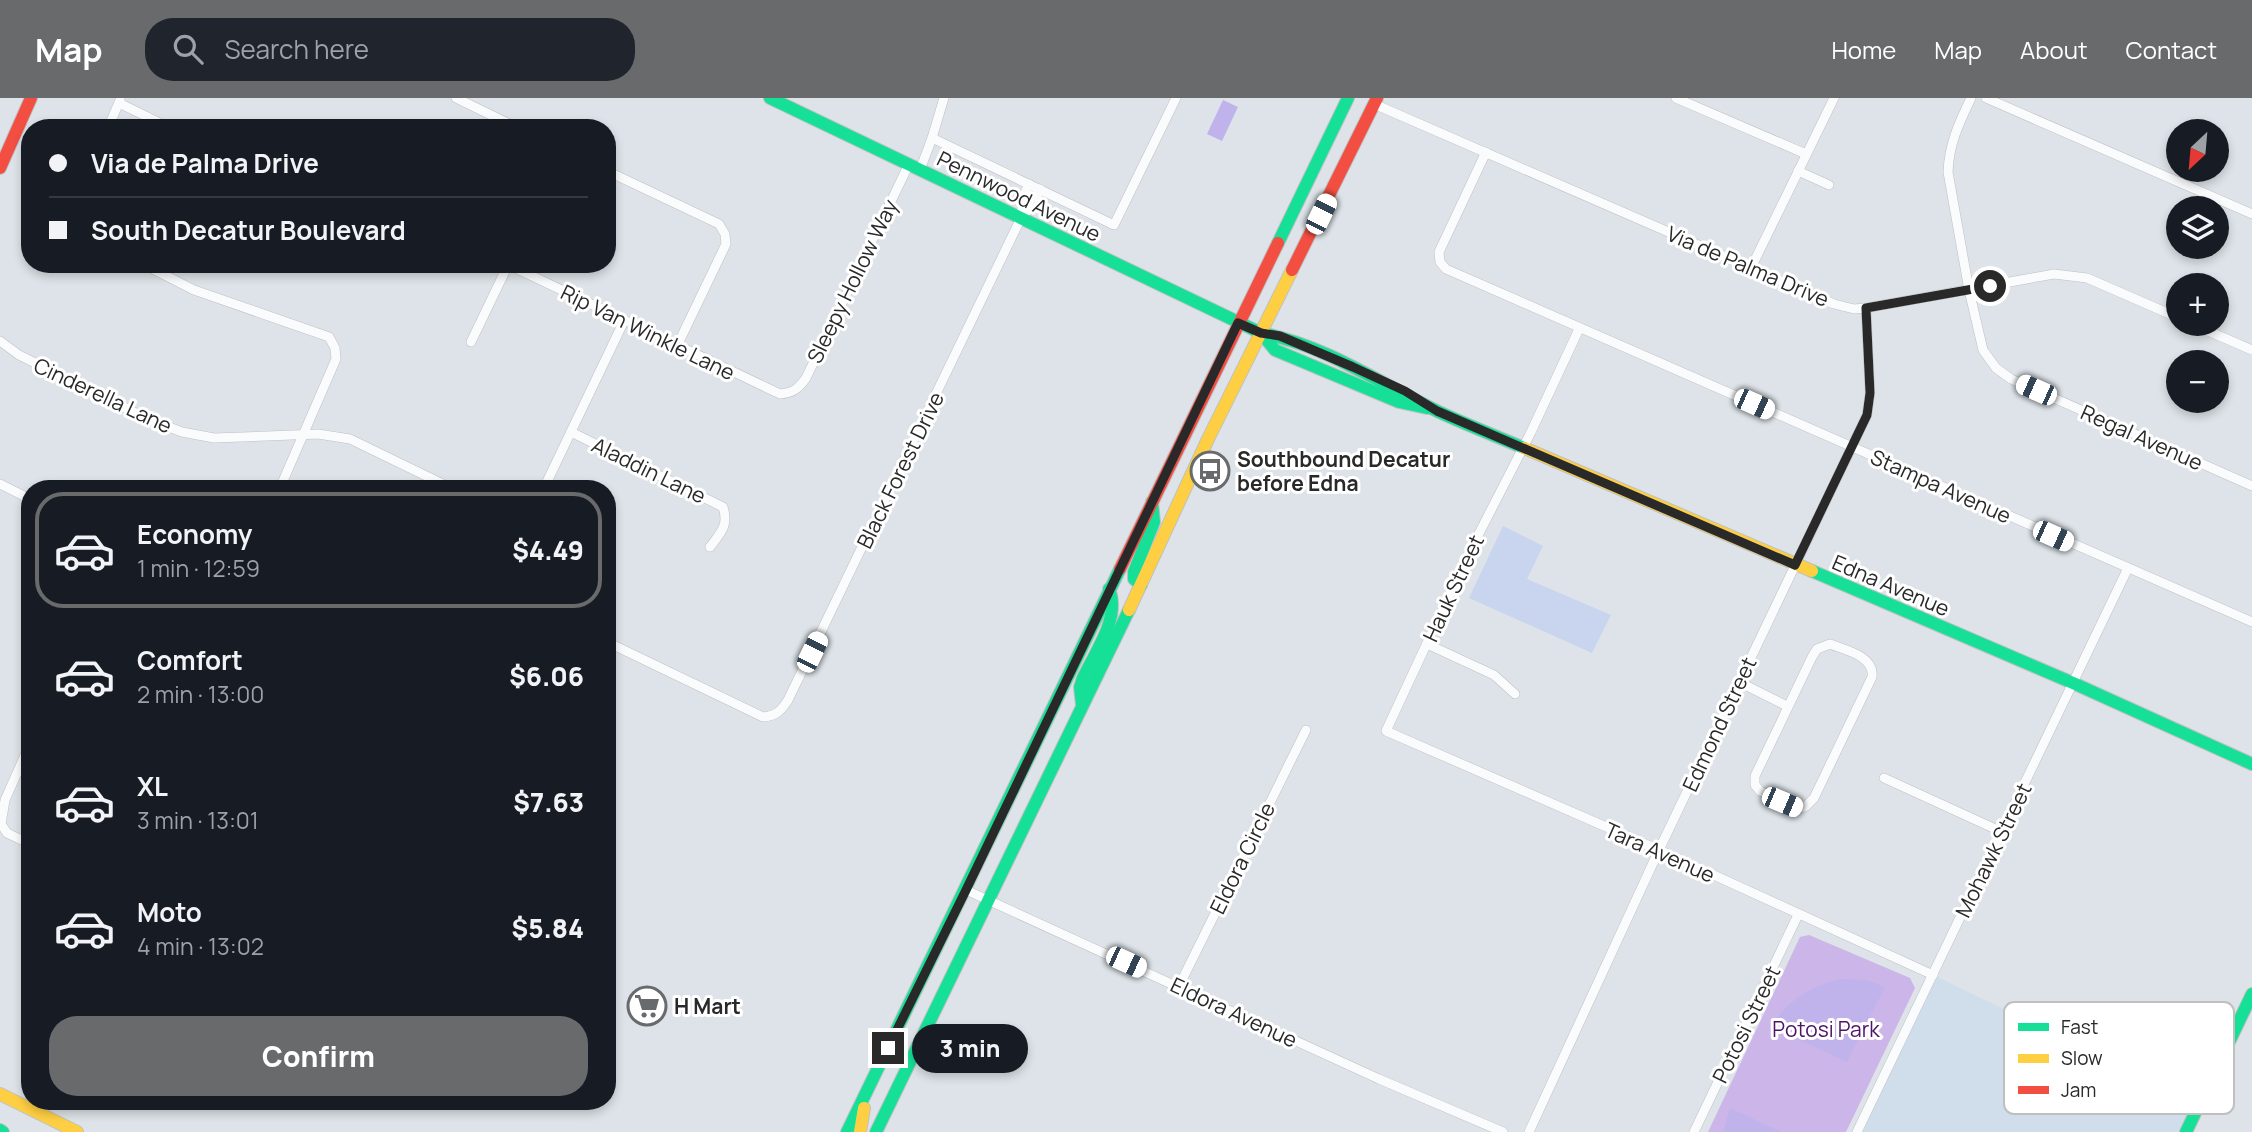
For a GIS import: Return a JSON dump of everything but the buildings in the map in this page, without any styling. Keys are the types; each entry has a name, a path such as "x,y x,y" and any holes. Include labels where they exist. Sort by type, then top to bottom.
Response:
{"main road":[{"path":"22,119 31,98"},
{"name":"Pennwood Avenue","path":"770,98 1250,328"},
{"path":"876,1132 1141,585 1208,439 1250,328 1348,98"},
{"path":"847,1132 1152,500 1250,328 1373,100"},
{"path":"0,168 21,121"},
{"name":"Edna Avenue","path":"1250,328 1275,350 1399,402 1437,411 1522,447 2073,683 2252,764"},
{"path":"1141,585 1134,579 1134,572 1154,522 1152,500"},
{"path":"1082,707 1080,687 1112,616 1114,601 1109,589"},
{"path":"2234,1032 2252,994"},
{"path":"898,1027 922,1036"},
{"path":"860,1132 866,1092"},
{"path":"0,1094 21,1104"},
{"path":"32,1110 77,1132"},
{"path":"2186,1132 2195,1114"}],"street":[{"path":"456,98 499,119"},
{"name":"Sleepy Hollow Way","path":"791,394 806,378 914,167 932,138 944,98"},
{"path":"932,138 1114,225 1176,98"},
{"path":"1676,98 1806,154"},
{"path":"1751,268 1834,98"},
{"path":"1969,290 1948,172 1954,134 1971,98"},
{"path":"1986,98 2252,214"},
{"name":"Via de Palma Drive","path":"1373,100 1835,304 1854,309 1866,308 2054,274 2087,278 2166,312"},
{"path":"112,119 120,101 153,119"},
{"name":"Stampa Avenue","path":"1486,152 1439,252 1440,262 1446,269 2252,622"},
{"path":"1798,171 1829,184"},
{"path":"616,175 719,224 725,234 726,244 677,346"},
{"path":"1021,218 1023,197 1029,184"},
{"path":"1021,218 1034,203 1040,189"},
{"name":"Black Forest Drive","path":"616,646 763,717 773,716 781,711 789,700 1021,218"},
{"path":"161,273 194,290 329,337 335,348 336,359 284,480"},
{"path":"471,342 503,273"},
{"name":"Rip Van Winkle Lane","path":"526,273 780,394 791,394"},
{"name":"Regal Avenue","path":"1969,290 1983,350 1996,368 2011,379 2252,486"},
{"name":"Edmond Street","path":"1529,1132 1659,850 1867,415 1870,393 1866,308"},
{"path":"548,480 625,321"},
{"name":"Hauk Street","path":"1386,731 1579,328"},
{"path":"2220,336 2252,350"},
{"name":"Cinderella Lane","path":"0,341 19,355 148,419 182,432 214,438 318,433 350,439 435,480"},
{"name":"Aladdin Lane","path":"571,432 723,507 726,518 723,529 710,547"},
{"path":"0,484 21,494"},
{"name":"Mohawk Street","path":"1857,1132 2128,568"},
{"path":"1830,643 1866,659 1871,665 1872,677 1814,798 1805,807 1797,808 1767,795 1755,785 1758,767 1787,706 1812,657 1823,645 1830,643"},
{"path":"1427,645 1494,675 1515,695"},
{"path":"1740,682 1787,706"},
{"name":"Eldora Circle","path":"1179,986 1306,730"},
{"name":"Tara Avenue","path":"1386,731 1659,850 1933,975"},
{"path":"21,764 5,800 1,824 7,833 21,840"},
{"path":"1884,778 2002,832"},
{"name":"Eldora Avenue","path":"966,890 1380,1079 1503,1132"},
{"name":"Potosi Street","path":"1694,1132 1798,915"}],"shaded area":[{"path":"1933,975 2004,1009 2004,1114 2194,1114 2186,1132 1857,1132"}],"green space":[{"path":"1223,100 1238,107 1222,141 1207,134"},
{"name":"Potosi Park","path":"1809,935 1910,978 1915,988 1846,1132 1708,1132 1800,937"},
{"path":"1840,979 1867,980 1885,987 1847,1062 1770,1026 1800,996 1818,986"},
{"path":"1730,1108 1781,1132 1723,1132"}],"sand":[{"path":"1503,526 1543,546 1527,579 1611,615 1592,653 1469,598"}],"traffic: fast":[{"path":"770,98 1261,333 1308,346 1439,412 1524,448"},
{"path":"1278,243 1348,98"},
{"path":"1261,333 1275,350 1399,402 1427,408"},
{"path":"1141,585 1134,579 1134,572 1154,522 1152,502"},
{"path":"847,1132 1120,569"},
{"path":"1812,571 2073,683 2252,764"},
{"path":"1082,705 1080,687 1105,635 1112,611 1109,589"},
{"path":"876,1132 1129,610"},
{"path":"2234,1032 2252,994"},
{"path":"2186,1132 2195,1114"}],"traffic: slow":[{"path":"1129,610 1208,439 1292,270"},
{"path":"1524,448 1812,571"},
{"path":"0,1094 21,1104"},
{"path":"860,1132 864,1108"},
{"path":"32,1110 77,1132"}],"traffic: jam":[{"path":"22,119 31,98"},
{"path":"1292,270 1377,98"},
{"path":"0,168 21,121"},
{"path":"1120,569 1278,243"}],"place":[{"name":"Southbound Decatur before Edna","path":"1210,471"},
{"name":"H Mart","path":"647,1006"}],"route":[{"path":"888,1048 1238,323 1261,333 1280,336 1325,355 1405,391 1437,411 1795,565 1867,415 1870,393 1866,308 1990,286"}]}
